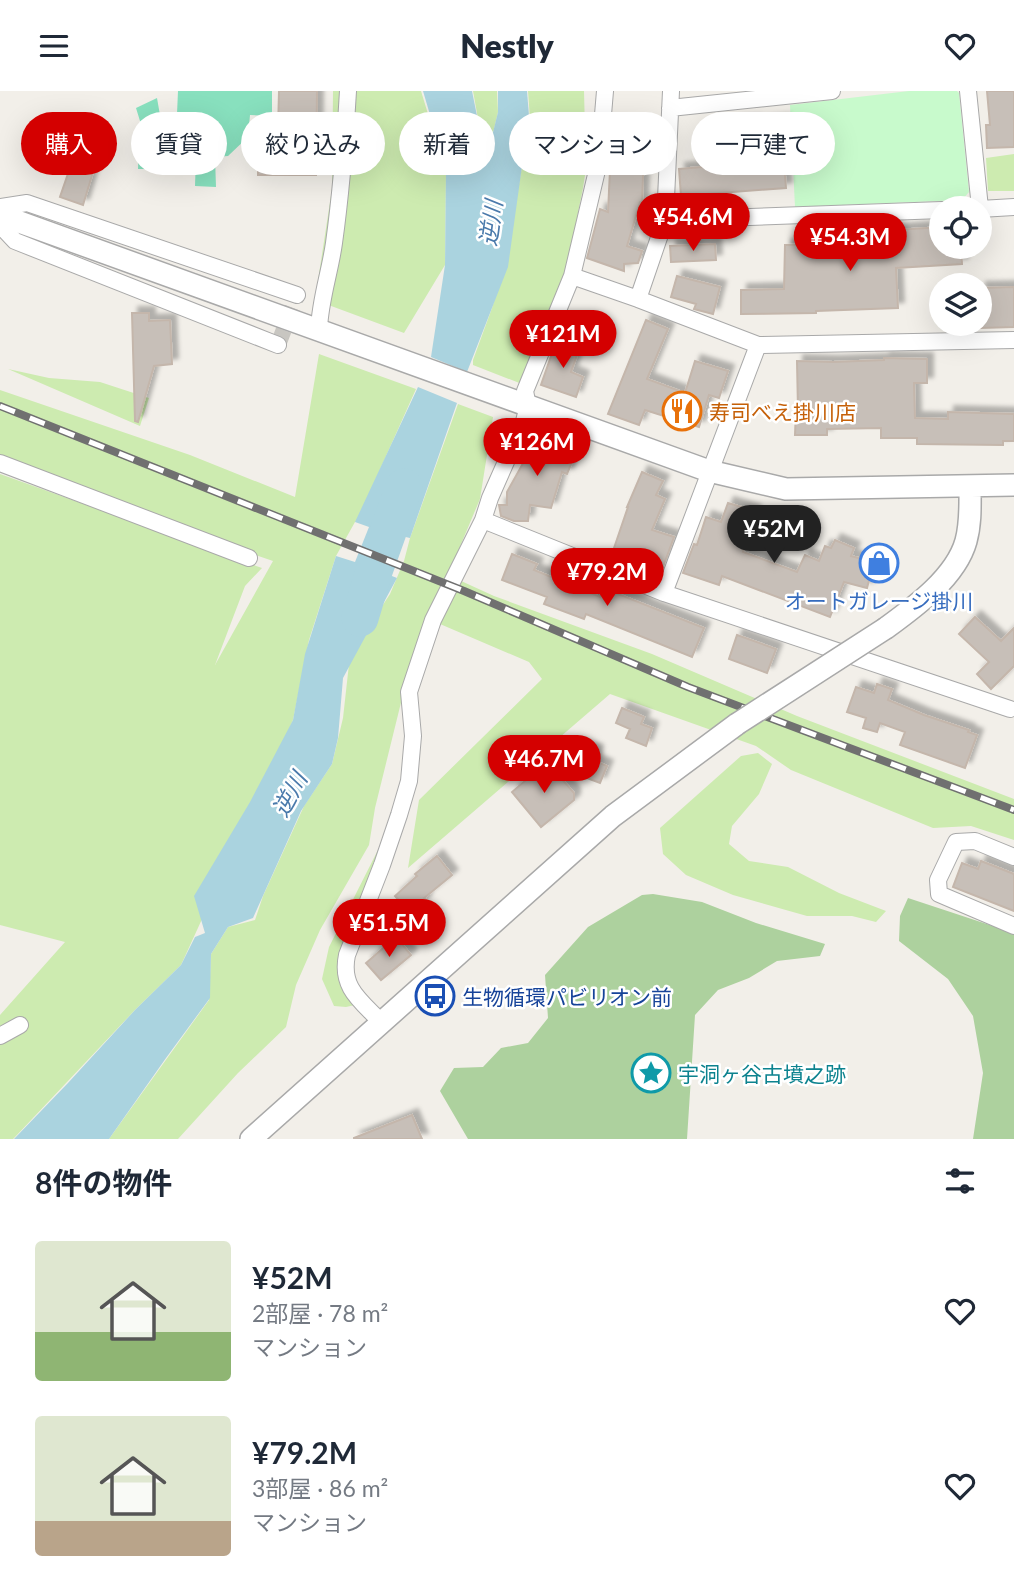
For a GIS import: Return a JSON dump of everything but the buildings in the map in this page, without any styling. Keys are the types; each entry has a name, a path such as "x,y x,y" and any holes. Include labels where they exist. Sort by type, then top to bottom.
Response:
{"street":[{"path":"322,331 320,310 333,247 348,91"},
{"path":"382,1023 350,988 344,967 391,840 409,781 413,736 409,692 433,620 483,520 524,421 522,403 525,391 572,276 599,162 605,91"},
{"path":"638,299 665,220 671,91"},
{"path":"670,108 832,91"},
{"path":"968,91 979,196"},
{"path":"0,207 27,203 297,295"},
{"path":"992,208 1014,207"},
{"path":"665,220 929,210"},
{"path":"0,215 709,471 786,489 1014,485"},
{"path":"0,225 15,241 278,345"},
{"path":"572,276 758,345 1014,340"},
{"path":"664,593 758,345"},
{"path":"0,463 249,558"},
{"path":"251,1139 613,816 737,724 886,628 925,599 946,576 965,544 970,522 970,487"},
{"path":"483,520 664,593 1012,708"},
{"path":"1014,857 975,841 956,842 938,880 939,894 1014,926"},
{"path":"0,1036 20,1025"}],"green space":[{"path":"178,91 272,91 272,112 241,112 241,144 228,156 227,112 177,112"},
{"path":"333,91 421,91 427,112 399,112 399,175 446,175 445,265 404,333 315,300 332,175 385,175 385,112 333,112"},
{"path":"473,91 497,91 498,112 495,125 495,112 477,112"},
{"path":"528,91 584,91 585,112 530,112"},
{"path":"909,91 957,91 969,192 966,196 929,196 929,201 795,207 793,175 835,175 835,112 790,112 790,105"},
{"path":"157,98 159,112 137,112 136,108"},
{"path":"1014,154 1014,191 988,191 986,158"},
{"path":"195,175 216,175 216,187 195,186"},
{"path":"521,175 585,175 567,268 527,386 473,365 506,261"},
{"path":"319,354 416,389 357,521 336,556 309,640 293,720 181,965 13,1139 0,1139 0,1015 65,942 0,925 0,474 262,568 245,586 215,665 273,561 196,535 0,458 0,390 190,455 295,497"},
{"path":"8,369 49,378 100,382 149,398 140,426"},
{"path":"458,404 493,417 480,499 448,575 494,596 652,654 797,716 1014,799 1014,840 971,826 933,828 791,770 756,746 610,694 408,868 419,800 542,679 529,662 433,621 413,654 375,808 369,845 320,930 296,985 286,1027 238,1073 178,1139 109,1139 209,1000 211,954 228,927 255,920 263,896 304,806 332,764 343,718 350,655 390,594"},
{"path":"758,753 772,764 759,794 732,826 729,844 749,861 788,867 839,893 886,911 876,922 852,916 807,916 733,895 686,875 663,854 660,828 741,756"},
{"path":"383,840 345,940 337,973 355,1005 334,1006 322,979 329,947"},
{"path":"653,894 702,902 756,923 825,944 820,956 777,961 749,978 718,990 695,1015 687,1139 468,1139 440,1091 454,1068 483,1067 501,1048 528,1043 548,1018 545,975 588,927 642,895"},
{"path":"908,898 1014,933 1014,1139 973,1139 983,1073 973,1016 948,979 899,941 900,916"}],"water":[{"path":"423,91 472,91 476,112 429,112"},
{"path":"498,91 527,91 529,112 509,112 509,175 521,175 508,267 467,372 431,357 445,265 446,175 495,175"},
{"path":"418,387 457,403 410,538 384,532 369,567 397,578 343,678 338,738 332,764 301,811 253,918 228,927 211,954 210,998 109,1139 14,1139 181,965 195,937 205,933 194,896 250,802 293,720 305,654 336,556 355,562 369,527 355,522"}],"waterway":[{"name":"逆川","path":"360,618 404,487"}],"tunnel":[{"path":"278,345 297,295"}],"railway":[{"path":"0,406 464,591 688,687 1014,810"}],"place":[{"name":"寿司べえ掛川店","path":"682,411"},
{"name":"オートガレージ掛川","path":"879,563"},
{"name":"生物循環パビリオン前","path":"435,996"},
{"name":"宇洞ヶ谷古墳之跡","path":"651,1073"}]}
